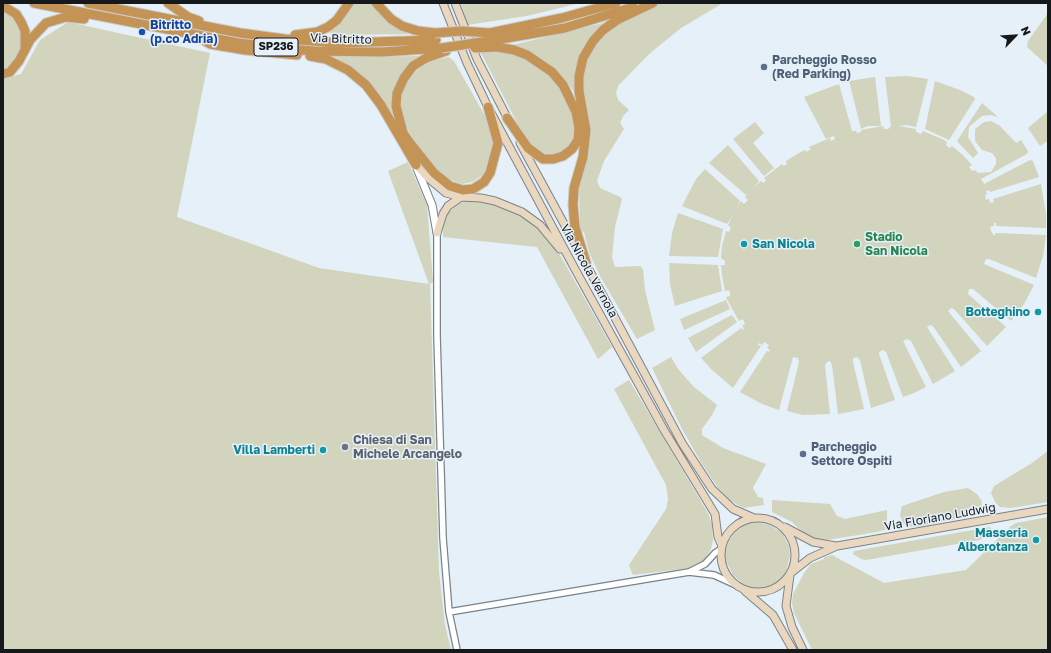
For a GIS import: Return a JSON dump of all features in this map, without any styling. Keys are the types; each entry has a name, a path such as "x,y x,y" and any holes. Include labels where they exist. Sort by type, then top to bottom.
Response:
{"highway":[{"name":"Via Bitritto","path":"34,3 238,43 314,51 382,52 443,51 452,47 565,28 645,3"},
{"name":"Via Bitritto","path":"88,3 257,36 340,43 436,36 494,40 520,28 616,3"},
{"path":"168,3 188,17 211,24 243,29 257,36 274,33 300,35 317,32 337,20 349,3"},
{"path":"376,3 390,18 402,26 418,32 436,36"},
{"path":"520,28 556,14 596,3"},
{"path":"588,269 575,227 573,205 574,188 582,157 586,130 579,90 579,76 584,58 593,41 603,30 617,20 653,3"},
{"path":"3,6 16,14 21,22 25,31 25,50"},
{"path":"3,74 10,72 38,29 46,23 57,18 74,17 100,22 112,18"},
{"path":"196,35 210,44 245,50 319,57 348,70 366,85 374,95 416,166"},
{"path":"494,40 527,55 552,72 563,85 576,112 580,128 578,140 572,149 563,156 553,159 543,159 528,148 507,118"},
{"path":"443,51 426,58 413,66 404,78 397,94 396,106 403,133 434,173 450,186 463,190 473,189 484,182 490,173 498,143 488,107"}],"main road":[{"name":"Via Nicola Vernola","path":"443,3 467,63 488,107 642,390 712,510 717,522 718,537 722,547"},
{"name":"Via Nicola Vernola","path":"455,3 477,59 507,118 682,443 712,489 733,509 754,518"},
{"path":"416,166 446,193 461,197 481,198 495,201 509,205 531,217 553,240 576,271"},
{"path":"437,233 443,214 448,206 461,197"},
{"name":"Via Floriano Ludwig","path":"837,546 1048,509"},
{"path":"793,650 773,615 739,587 724,569 722,547 725,537 734,527 745,520 766,518 809,541 837,546"},
{"path":"782,526 792,539 795,547 795,564 791,574 786,606 792,627 803,650"},
{"path":"739,587 752,592 763,592 778,586 810,558 837,546"}],"street":[{"path":"416,166 432,205 437,233 437,336 444,538 449,612 457,650"},
{"path":"689,572 705,564 722,547"},
{"path":"449,612 689,572 714,575 739,587"}],"green space":[{"path":"353,3 373,3 414,34 331,35 329,30 345,17"},
{"path":"461,3 580,3 527,16 467,25"},
{"path":"657,3 723,3 681,28 649,54 618,86 616,93 618,100 629,110 623,116 620,123 624,129 604,161 597,181 600,188 622,199 615,227 612,257 615,267 640,266 643,269 645,290 655,330 637,339 600,276 589,252 584,232 580,230 579,185 589,119 583,102 583,68 603,30"},
{"path":"3,6 25,31 19,61 3,69"},
{"path":"1048,13 1048,66 1027,47 1028,41"},
{"path":"68,22 210,53 177,217 319,268 429,284 388,171 408,162 427,205 433,282 430,284 439,572 445,625 451,650 3,650 3,79 21,74 40,40"},
{"path":"607,22 576,72 574,91 553,67 542,59 513,45"},
{"path":"501,47 523,57 558,81 579,130 567,150 551,154 535,151 525,138 481,53"},
{"path":"423,56 393,97 393,112 391,113 374,89 336,57"},
{"path":"449,57 454,61 489,123 493,136 492,153 487,173 472,182 462,184 445,178 434,168 421,151 402,120 399,94 404,85 420,67 432,61"},
{"name":"Stadio San Nicola","path":"908,76 928,79 916,127 906,125 898,126 916,129 916,132 921,134 923,131 942,139 947,142 946,145 948,147 950,148 952,146 964,156 972,165 969,167 972,171 975,170 978,173 991,172 996,164 996,158 992,153 982,150 975,141 975,129 984,122 991,121 1000,126 1016,143 1021,140 1028,151 1027,154 981,179 984,184 1030,160 1033,161 1039,177 990,192 989,190 986,191 987,194 985,195 986,200 989,199 990,203 994,202 993,199 1041,184 1046,214 1046,228 996,226 996,223 994,223 994,226 991,226 990,229 994,236 996,233 1046,235 1043,256 1036,278 989,259 986,259 984,264 1034,285 1024,304 1011,321 973,289 969,289 968,294 1006,327 987,346 954,309 951,308 948,311 981,351 961,367 933,326 930,325 927,327 955,371 933,384 911,341 907,339 903,341 926,387 914,393 903,397 886,352 883,350 879,352 879,354 895,400 871,408 860,360 857,357 853,358 853,362 864,409 838,414 832,365 830,361 825,365 830,414 803,415 787,411 799,362 798,358 793,357 779,410 762,404 740,392 767,351 769,352 770,350 767,348 769,345 764,342 762,345 759,343 758,345 761,346 733,388 701,358 741,328 743,330 744,328 742,326 745,324 742,319 739,321 726,297 730,296 730,293 729,290 725,291 722,275 721,265 725,265 725,261 721,258 722,246 726,231 729,232 731,228 728,225 732,216 727,224 682,206 696,179 705,169 740,201 736,209 741,201 744,204 748,200 745,197 750,191 746,195 709,163 728,145 759,181 753,188 761,181 763,183 766,180 764,178 782,164 784,166 787,164 786,161 805,150 806,152 811,149 809,147 830,138 831,141 835,139 834,136 826,139 804,97 839,84 852,131 856,131 857,133 861,132 861,130 883,126 884,129 888,129 891,126 885,77"},
{"path":"875,77 881,126 867,126 861,129 849,81"},
{"path":"935,81 960,90 974,97 975,99 949,140 925,129"},
{"path":"982,103 998,117 990,115 982,116 969,127 968,137 978,153 973,158 957,141"},
{"path":"1048,111 1048,141 1040,146 1028,128"},
{"path":"755,122 764,133 753,143 774,168 764,176 733,139"},
{"path":"466,201 495,203 511,209 534,223 555,246 612,347 598,359 537,247 443,237 443,225 447,214 459,203"},
{"path":"678,213 723,229 718,257 669,256 672,233"},
{"path":"669,263 718,265 722,291 675,306 670,284"},
{"path":"726,300 730,309 684,330 680,319"},
{"path":"732,315 737,322 696,352 688,338"},
{"path":"671,357 678,369 694,387 717,405 702,429 702,435 723,448 766,464 753,488 758,497 763,498 764,505 743,508 728,499 718,488 702,464 682,429 652,368"},
{"path":"629,380 708,513 712,525 713,540 711,549 702,563 690,568 633,575 629,565 666,509 668,499 666,485 614,389"},
{"path":"1048,451 1048,502 1011,508 1000,507 995,502 991,493 994,486 1032,463"},
{"path":"968,488 978,495 982,502 980,514 917,527 907,526 903,523 900,515 902,506 944,492"},
{"path":"772,500 830,504 837,516 845,519 887,510 887,526 885,530 877,532 821,541 808,538 792,522 772,512"},
{"path":"1048,517 1048,650 812,650 794,613 792,603 793,594 804,573 811,564 824,559 824,557 832,555 884,583 966,570 1011,526 1016,523"},
{"path":"759,522 770,525 782,533 789,546 790,556 785,575 778,582 765,588 754,589 743,584 733,575 725,559 725,546 738,528 749,523"},
{"path":"990,527 992,531 980,540 866,560 853,554 854,551"}],"place":[{"name":"Bitritto (p.co Adria)","path":"142,32"},
{"name":"Parcheggio Rosso (Red Parking)","path":"764,67"},
{"name":"San Nicola","path":"744,244"},
{"name":"Stadio San Nicola","path":"857,244"},
{"name":"Botteghino","path":"1038,312"},
{"name":"Chiesa di San Michele Arcangelo","path":"345,447"},
{"name":"Villa Lamberti","path":"323,450"},
{"name":"Parcheggio Settore Ospiti","path":"803,454"},
{"name":"Masseria Alberotanza","path":"1036,540"}]}
